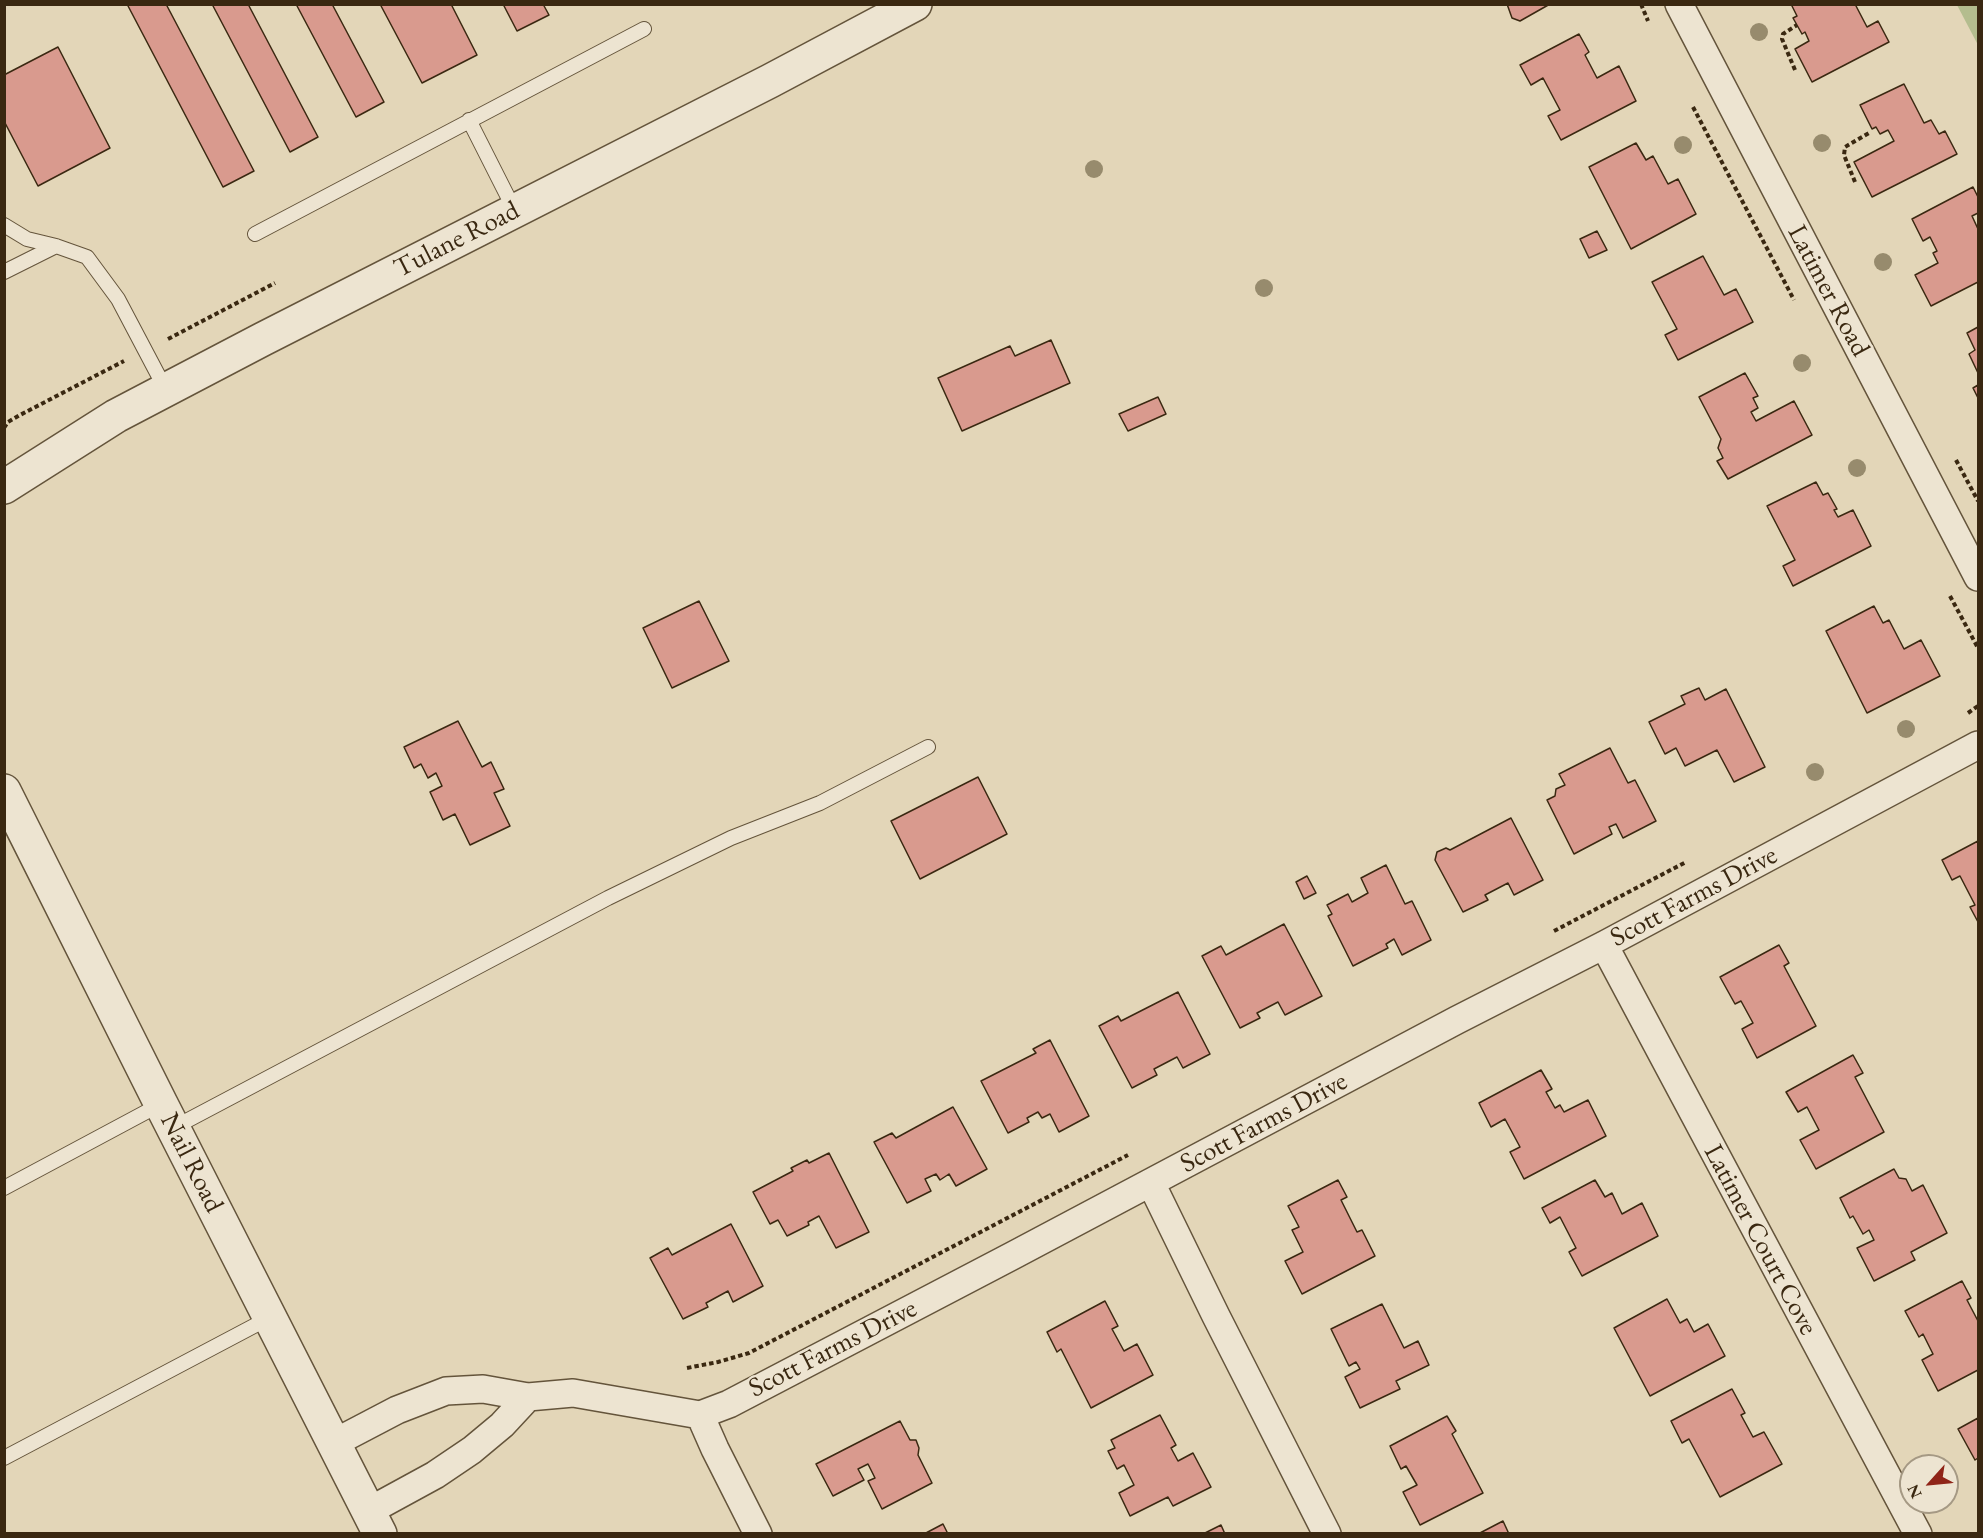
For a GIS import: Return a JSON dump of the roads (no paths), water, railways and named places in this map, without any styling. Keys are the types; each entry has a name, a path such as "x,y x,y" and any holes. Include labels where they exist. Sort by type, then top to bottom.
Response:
{"street":[{"name":"Tulane Road","path":"4,487 116,416 770,81 915,4"},
{"name":"Latimer Road","path":"1679,4 1978,577"},
{"name":"Scott Farms Drive","path":"700,1415 729,1404 1151,1183 1978,745"},
{"name":"Nail Road","path":"5,792 374,1522"},
{"name":"Latimer Court Cove","path":"1604,945 1918,1533"},
{"path":"1151,1183 1327,1533"},
{"path":"334,1443 398,1410 446,1391 483,1389 528,1397 573,1393 700,1415 758,1533"},
{"path":"374,1522 472,1450 502,1425 528,1397"}],"lane":[{"path":"255,234 644,29"},
{"path":"469,120 515,211"},
{"path":"4,225 27,239 87,257 118,299 166,390"},
{"path":"4,272 56,246"},
{"path":"4,1188 167,1116 731,838 820,803 928,747"},
{"path":"4,1458 269,1318"}]}
